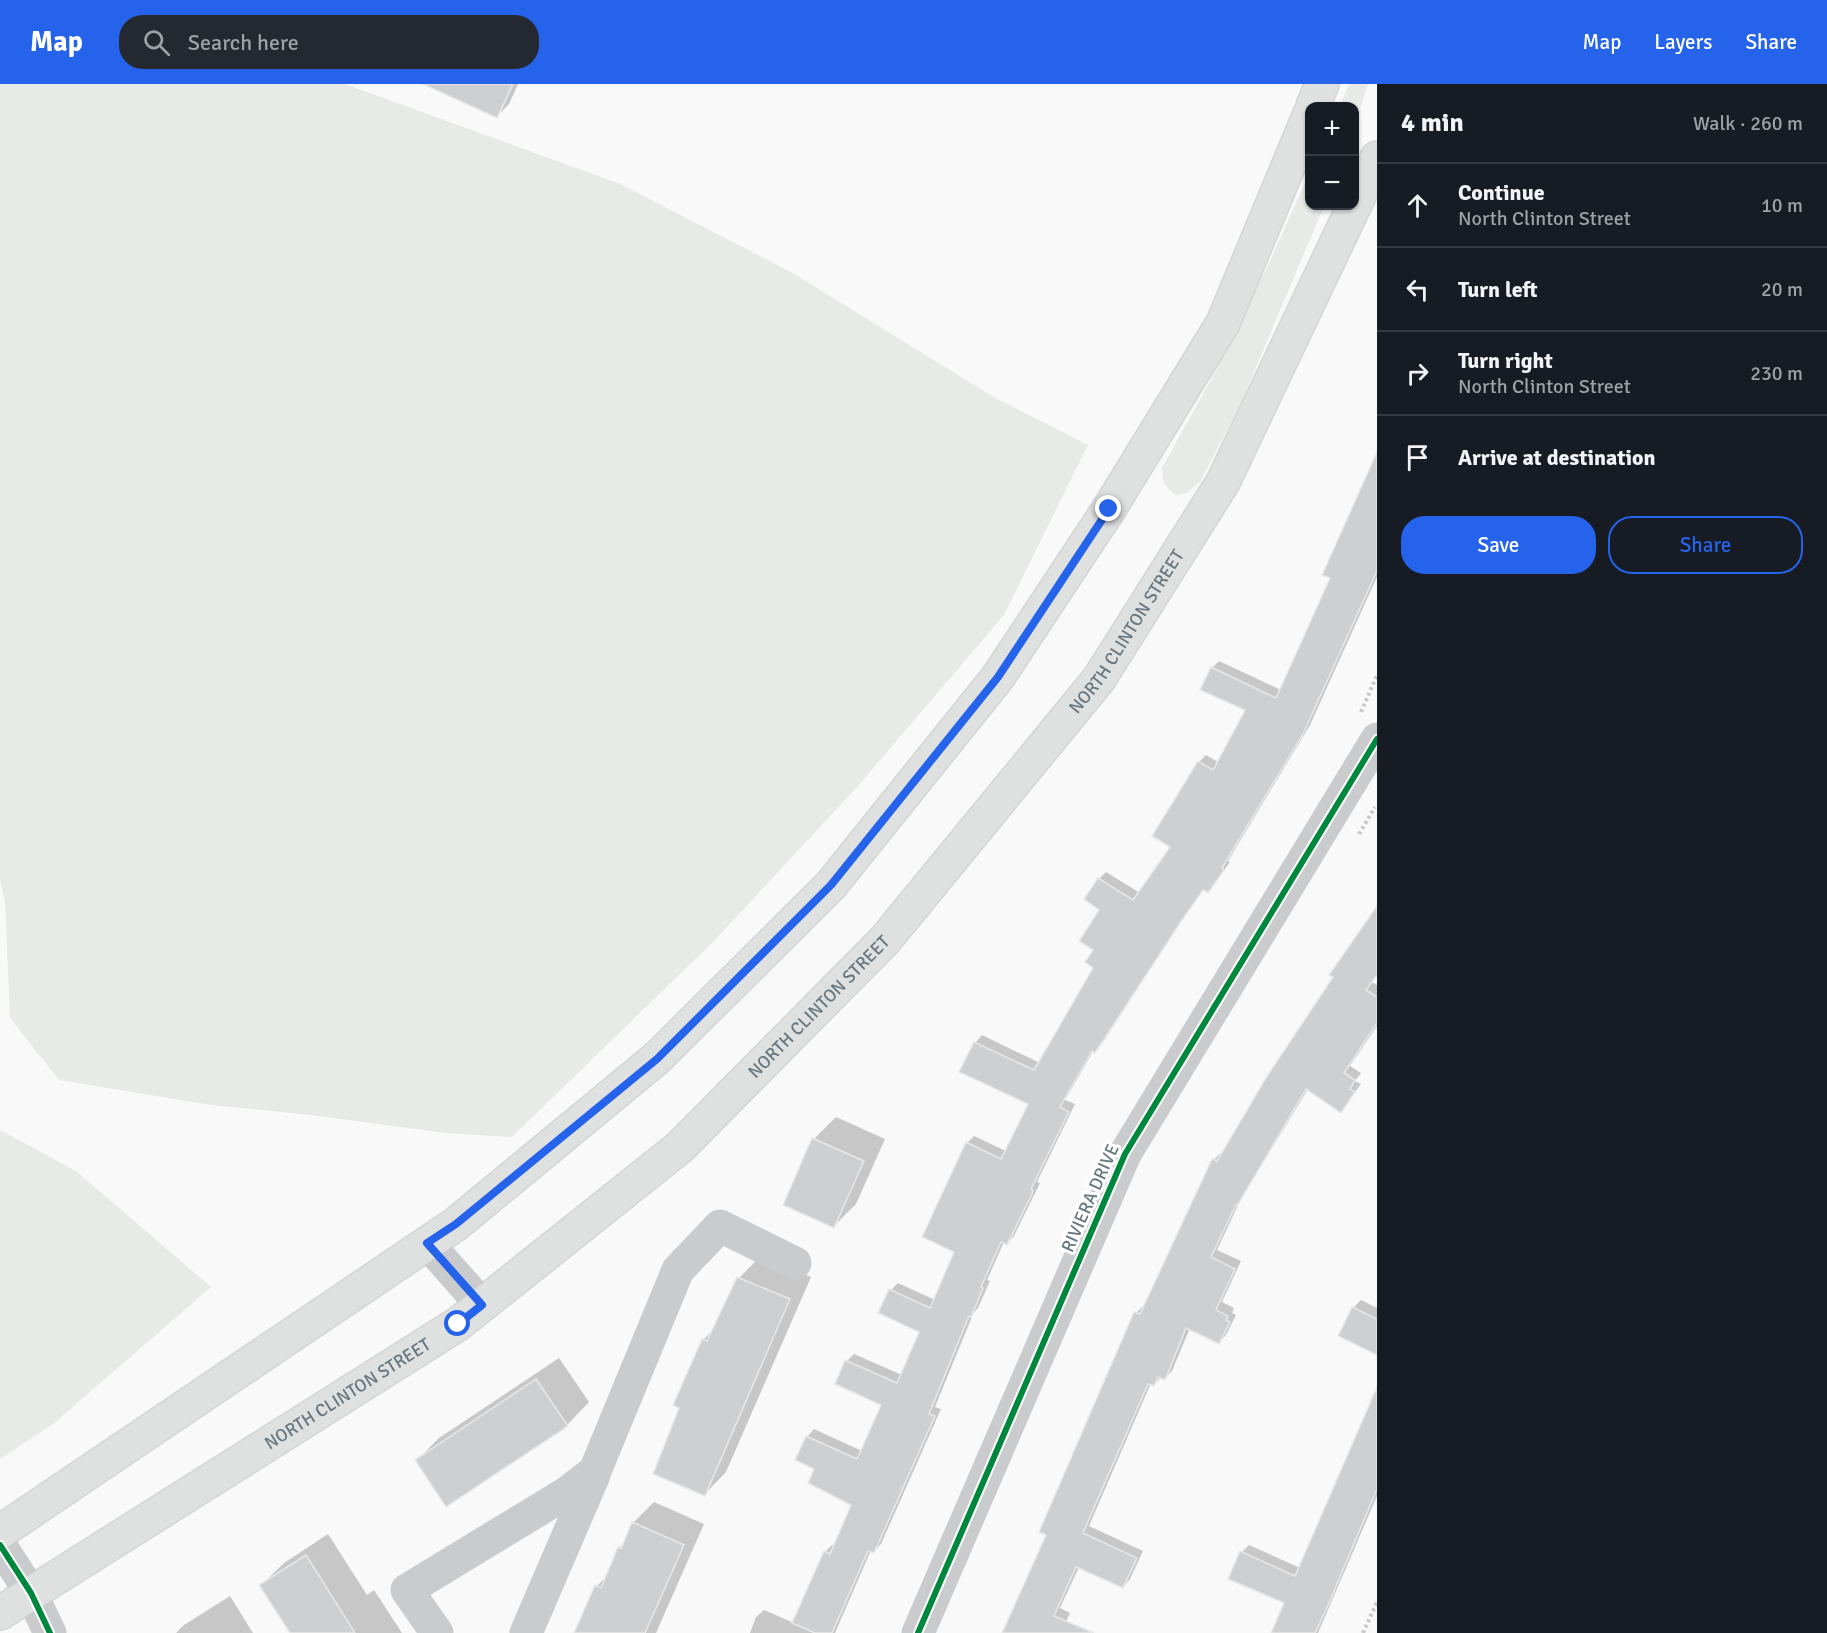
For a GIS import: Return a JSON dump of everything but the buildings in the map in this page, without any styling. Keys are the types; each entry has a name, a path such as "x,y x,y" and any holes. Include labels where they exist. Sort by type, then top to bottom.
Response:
{"main road":[{"path":"1315,102 1322,84"},
{"path":"0,1532 456,1224 657,1059 831,885 998,677 1109,509 1223,323 1305,126"},
{"name":"NORTH CLINTON STREET","path":"0,1614 458,1324 680,1147 885,940 1099,679 1223,482 1377,158"}],"street":[{"name":"RIVIERA DRIVE","path":"918,1633 1125,1154 1377,739"},
{"path":"526,1633 678,1270 720,1226 795,1263"},
{"path":"427,1243 482,1305"},
{"path":"437,1633 407,1590 568,1492 595,1471"},
{"path":"0,1545 31,1593 50,1633"}],"path":[{"path":"1359,834 1377,804"},
{"path":"1364,1633 1377,1602"}],"shaded area":[{"path":"0,84 345,84 620,184 791,272 992,396 1088,445 1004,615 858,786 713,942 512,1137 446,1133 311,1115 211,1105 59,1080 10,1018 5,902 0,880"},
{"path":"1349,84 1368,84 1359,112 1359,102 1342,102"},
{"path":"1305,183 1305,210 1322,210 1240,405 1200,482 1186,493 1176,495 1165,483 1162,468 1218,367"},
{"path":"0,1130 76,1171 211,1287 53,1424 0,1459"}],"cycle path":[{"path":"918,1633 1125,1154 1377,739"},
{"path":"0,1545 31,1593 50,1633"}],"route":[{"path":"458,1324 482,1305 427,1243 456,1224 657,1059 831,885 998,677 1109,509"}]}
